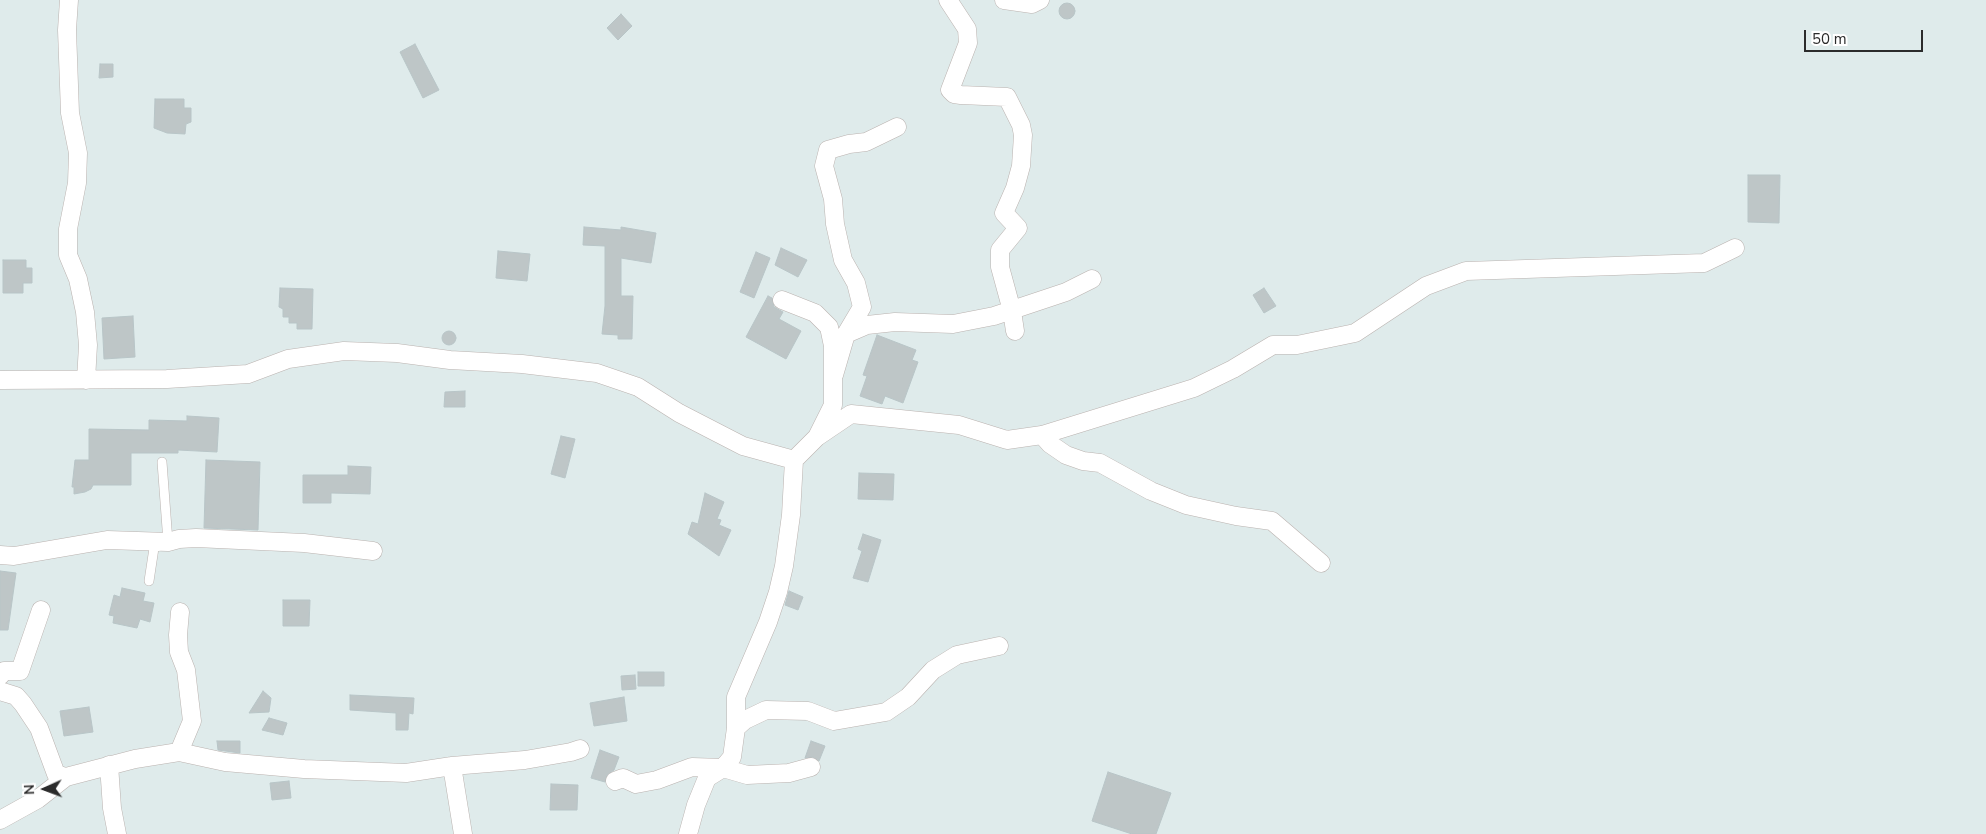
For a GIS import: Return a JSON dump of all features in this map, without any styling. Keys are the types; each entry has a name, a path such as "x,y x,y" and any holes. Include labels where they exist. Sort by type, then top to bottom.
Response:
{"street":[{"path":"69,0 67,30 70,113 78,153 77,183 68,228 68,254 78,280 86,312 88,345 86,380"},
{"path":"1004,0 1032,4 1040,0"},
{"path":"952,1 967,29 968,43 950,90 954,94 1007,97 1021,125 1023,135 1021,166 1015,188 1004,213 1018,228 1000,250 1000,267 1012,311 1015,331"},
{"path":"834,376 846,334 862,307 856,283 843,260 835,224 833,199 824,166 828,150 849,144 866,142 897,127"},
{"path":"688,834 696,805 707,778 723,768 732,757 736,728 736,697 768,622 784,566 791,515 794,460 816,437 851,414 959,425 1007,440 1042,435 1194,388 1233,370 1273,345 1297,345 1355,333 1426,286 1466,271 1704,263 1735,248"},
{"path":"846,334 867,325 895,322 954,324 1012,311 1066,292 1092,279"},
{"path":"782,300 815,313 829,327 833,346 833,405 816,437"},
{"path":"0,380 167,379 248,374 288,359 344,351 397,353 450,360 522,364 597,373 638,386 679,413 743,446 794,460"},
{"path":"1042,435 1050,444 1066,455 1083,461 1100,463 1151,491 1186,505 1236,516 1272,521 1321,563"},
{"path":"0,555 14,556 107,540 168,542 180,539 235,539 304,543 373,551"},
{"path":"41,610 20,671 21,685 8,693 38,728 56,774 66,777"},
{"path":"179,752 192,721 186,670 179,652 180,612"},
{"path":"736,728 745,720 766,710 808,711 834,721 886,712 908,698 933,670 957,655 999,646"},
{"path":"0,676 4,671 20,671"},
{"path":"0,820 38,799 66,777 135,759 179,752 225,762 348,771 406,773 452,766 525,760 580,749"},
{"path":"109,765 112,808 117,834"},
{"path":"452,766 463,834"},
{"path":"615,781 623,778 636,784 657,780 692,767 723,768 747,775 789,773 811,767"}],"lane":[{"path":"149,581 154,548 168,542 162,462"}],"building":[{"path":"1067,3 1073,5 1075,11 1073,17 1067,19 1061,17 1059,11 1061,5"},
{"path":"621,14 632,26 618,40 607,28"},
{"path":"415,44 439,90 423,98 400,52"},
{"path":"100,64 113,64 113,77 99,78"},
{"path":"155,99 184,99 184,108 191,108 191,122 186,124 185,134 167,133 154,128"},
{"path":"1748,175 1780,175 1779,223 1748,222"},
{"path":"584,227 621,230 621,227 656,233 651,263 621,258 621,296 633,296 632,339 618,339 618,335 602,334 605,306 605,246 583,245"},
{"path":"781,248 807,260 798,277 775,265"},
{"path":"498,251 530,254 527,281 496,278"},
{"path":"756,252 770,258 754,298 740,292"},
{"path":"3,260 26,260 26,268 32,268 32,283 23,283 23,293 3,293"},
{"path":"280,288 313,289 312,329 297,329 297,323 289,323 289,317 283,317 283,309 279,307"},
{"path":"1264,288 1276,306 1264,313 1253,295"},
{"path":"768,296 772,298 774,307 783,312 779,319 801,331 786,359 746,337"},
{"path":"133,316 135,357 104,359 102,318"},
{"path":"449,331 454,333 456,338 454,343 449,345 444,343 442,338 444,333"},
{"path":"877,335 916,350 912,360 918,362 903,403 885,396 882,404 860,396 867,376 863,375"},
{"path":"465,391 465,407 444,407 445,392"},
{"path":"187,416 219,418 217,452 178,450 178,453 131,453 131,485 93,485 91,489 85,492 74,494 74,487 72,487 75,460 89,460 89,429 149,430 149,420 187,421"},
{"path":"561,436 575,439 565,478 551,474"},
{"path":"206,460 260,462 258,530 204,528"},
{"path":"348,466 371,467 370,494 331,493 331,503 303,503 303,475 348,475"},
{"path":"859,473 894,474 893,500 858,499"},
{"path":"705,493 724,502 717,519 721,520 719,525 731,530 719,556 688,534 692,522 698,524"},
{"path":"863,534 881,540 868,582 853,578 862,551 858,549"},
{"path":"0,571 16,573 8,630 0,630"},
{"path":"122,588 145,593 143,601 154,603 150,622 140,619 137,628 113,623 114,616 109,615 114,595 120,597"},
{"path":"789,591 803,597 798,610 785,605"},
{"path":"283,600 310,600 309,626 283,626"},
{"path":"638,672 664,672 664,686 638,686"},
{"path":"635,675 636,689 622,690 621,676"},
{"path":"263,691 271,698 269,712 249,713"},
{"path":"350,695 414,698 413,714 409,713 408,730 396,730 396,713 350,710"},
{"path":"624,697 627,721 594,726 590,703"},
{"path":"89,707 93,732 64,736 60,711"},
{"path":"269,718 287,723 283,735 262,730"},
{"path":"217,741 240,741 240,753 218,750"},
{"path":"811,741 825,746 819,761 813,757 805,758"},
{"path":"600,750 619,757 614,770 607,775 605,782 591,778"},
{"path":"1108,772 1171,793 1156,834 1132,834 1092,821"},
{"path":"289,781 291,798 272,800 270,783"},
{"path":"551,784 578,785 577,810 550,810"}]}
